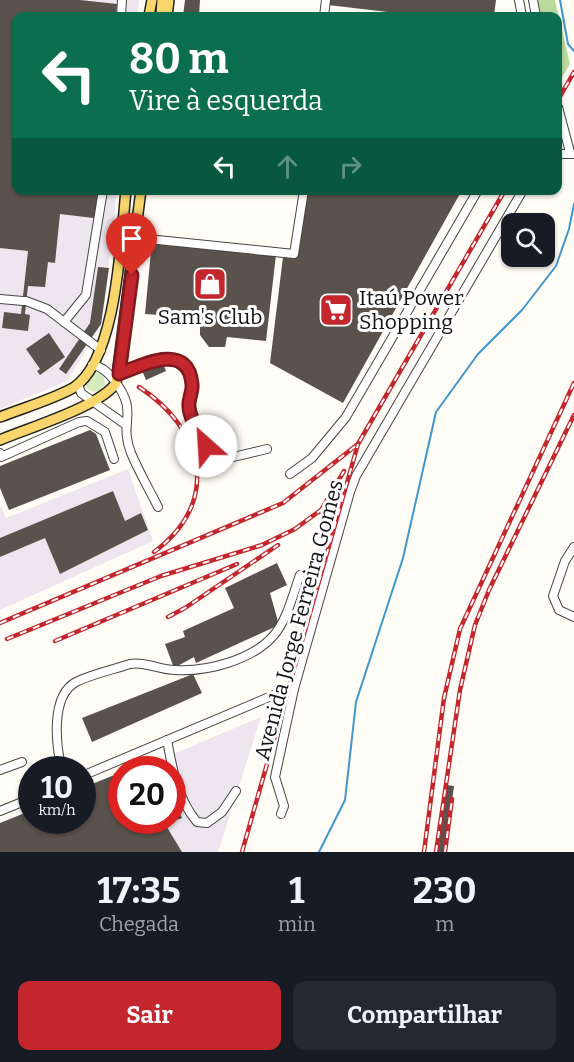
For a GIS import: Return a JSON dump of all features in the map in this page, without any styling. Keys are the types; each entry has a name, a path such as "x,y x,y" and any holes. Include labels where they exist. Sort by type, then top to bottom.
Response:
{"main road":[{"path":"0,417 78,384 101,351 112,311 125,195"},
{"path":"0,440 94,401 111,390 118,378 140,195"}],"street":[{"path":"562,128 572,153"},
{"path":"64,322 86,295 102,195"},
{"path":"148,239 294,254 303,195"},
{"path":"290,474 312,458 346,417 475,195"},
{"name":"Avenida Jorge Ferreira Gomes","path":"281,814 285,806 275,777 294,690 356,476 520,195"},
{"path":"0,298 25,301 47,309 101,351"},
{"path":"118,378 163,357 171,358 189,372 192,382 190,412 206,446 214,455 228,458 267,449"},
{"path":"92,365 118,378 128,403 129,415 126,425 131,453 158,507"},
{"path":"78,384 81,393 126,425"},
{"path":"0,453 1,457 79,422 87,421 105,432 114,459"},
{"path":"573,617 559,610 553,596 565,561 574,547"},
{"path":"59,756 57,719 66,690 75,683 137,662 179,671 210,667 251,652 274,635 300,575"},
{"path":"96,770 281,692 294,690"},
{"path":"167,740 181,793 189,813 197,822 207,824 222,812 236,791"},
{"path":"0,771 18,764"},
{"path":"0,811 18,804"}],"shaded area":[{"path":"0,0 139,0 138,12 12,12 12,195 117,195 102,325 67,381 0,409"},
{"path":"128,469 153,541 0,610 0,505 6,518"},
{"path":"261,717 218,852 0,852 0,829 18,824 18,834 96,834 96,820 108,820 108,834 186,834 186,756 169,756"}],"green space":[{"path":"537,0 555,0 558,12 541,12"},
{"path":"562,30 570,64 562,77"},
{"path":"95,372 102,375 105,382 102,389 95,392 88,389 85,382 88,375"}],"building":[{"path":"0,0 80,0 117,4 116,12 12,12 12,195 105,195 102,219 60,214 55,263 48,262 45,287 28,286 25,314 30,315 28,331 2,328 4,312 21,314 28,251 0,248"},
{"path":"185,0 200,0 199,12 184,12"},
{"path":"329,0 496,0 494,12 388,12 328,5"},
{"name":"Itaú Power Shopping","path":"305,195 459,195 343,403 270,363 283,257 294,258"},
{"name":"Sam's Club","path":"152,241 276,255 266,341 227,337 225,347 209,347 200,335 200,326 173,324 174,316 145,314"},
{"path":"98,267 109,268 101,324 66,374 59,369 90,323"},
{"path":"49,333 65,357 40,375 37,371 40,369 26,349"},
{"path":"161,359 166,371 146,380 141,368"},
{"path":"90,430 96,434 110,470 9,510 0,488 0,466"},
{"path":"113,491 125,521 141,513 148,530 60,574 45,538 0,557 0,538"},
{"path":"277,563 287,585 270,593 279,625 196,663 194,657 174,668 165,644 185,637 183,631 234,608 225,588"},
{"path":"193,674 202,693 92,742 82,718"},
{"path":"108,778 108,834 171,834 182,852 0,852 0,823 18,816 18,834 96,834 96,782"},
{"path":"447,785 454,786 445,852 438,852"}],"waterway":[{"path":"560,0 568,44 574,51"},
{"path":"319,852 345,800 356,702 403,558 436,412 478,354 522,310 556,266 569,229 574,204"}],"railway":[{"path":"562,93 574,72"},
{"path":"0,623 283,503 358,444 502,195"},
{"path":"424,852 444,698 460,629 574,383"},
{"path":"139,387 161,404 178,423 190,444 196,466 196,489 189,511 176,532 154,552"},
{"path":"436,852 460,690 475,625 489,590 574,415"},
{"path":"242,852 358,444"},
{"path":"320,512 344,471"},
{"path":"7,639 161,576 262,545 295,529 325,507"},
{"path":"168,617 278,545"},
{"path":"55,641 237,564"},
{"path":"445,852 452,799"}],"place":[{"name":"Sam's Club","path":"210,284"},
{"name":"Itaú Power Shopping","path":"336,310"}],"route":[{"path":"132,275 119,374 163,357 171,358 181,364 189,372 192,382 188,406 206,446"}]}
